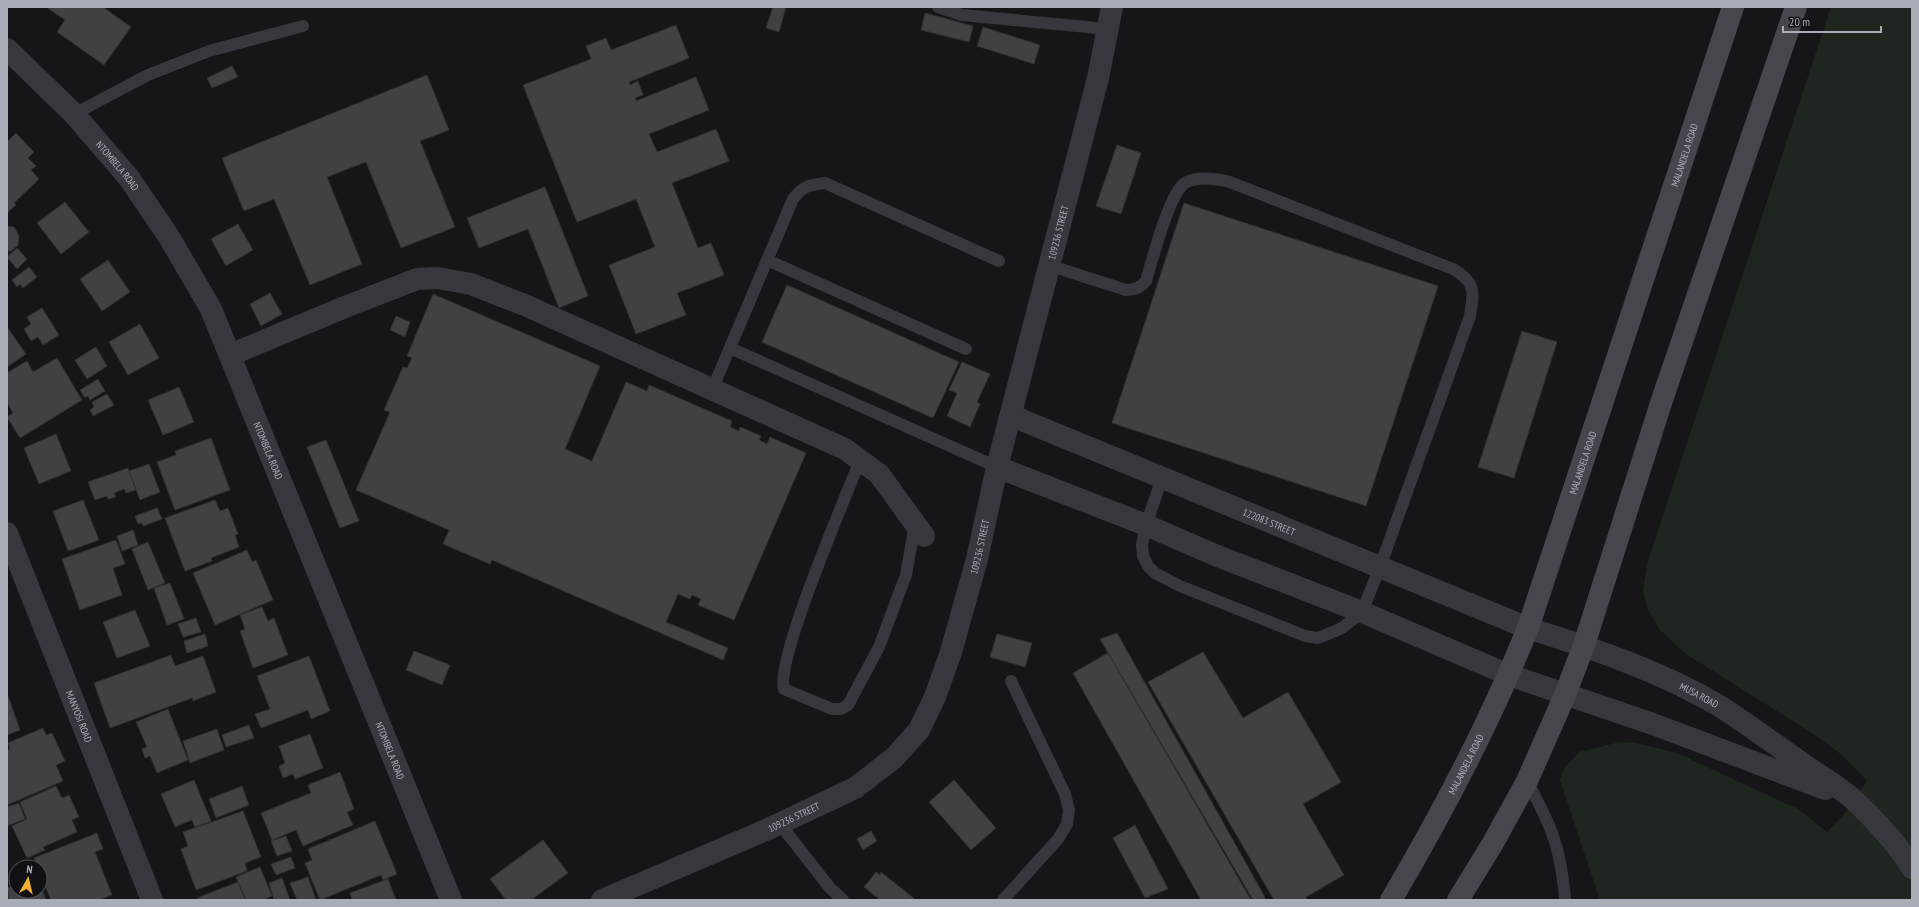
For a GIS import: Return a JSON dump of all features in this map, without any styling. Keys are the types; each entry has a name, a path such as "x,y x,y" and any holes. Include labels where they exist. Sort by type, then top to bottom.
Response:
{"main road":[{"name":"MALANDELA ROAD","path":"1391,900 1455,786 1509,675 1528,628 1733,7"},
{"path":"1458,900 1493,843 1527,781 1566,695 1584,645 1662,400 1796,7"}],"street":[{"name":"109236 STREET","path":"602,900 780,824 855,788 894,758 919,730 935,697 951,652 977,559 997,467 1012,416 1051,266 1098,78 1112,7"},
{"name":"NTOMBELA ROAD","path":"7,49 74,114 129,178 169,238 211,308 451,900"},
{"path":"230,355 345,307 417,280 438,278 471,284 527,306 845,449 879,474 920,529"},
{"name":"122083 STREET","path":"1012,416 1259,516 1528,628"},
{"path":"997,467 1146,525 1215,555 1362,612 1509,675"},
{"name":"MANYOSI ROAD","path":"7,533 152,900"},
{"name":"MUSA ROAD","path":"1528,628 1584,645 1649,670 1720,707 1852,799 1892,840 1912,868"},
{"name":"MUSA ROAD","path":"1509,675 1653,724 1747,761 1852,799"}],"lane":[{"path":"938,7 1108,28"},
{"path":"74,114 148,75 209,51 303,26"},
{"path":"1051,266 1126,290 1134,290 1143,285 1146,281 1168,210 1178,191 1184,184 1194,180 1211,178 1235,184 1453,269 1466,276 1473,289 1470,316 1380,567 1362,612 1342,628 1318,638 1305,636 1180,586 1155,573 1148,566 1143,556 1142,545 1146,525 1162,478"},
{"path":"712,390 793,199 800,189 809,185 826,183 999,261"},
{"path":"767,260 966,349"},
{"path":"730,348 997,467"},
{"path":"860,460 802,609 783,675 782,683 784,689 832,710 841,709 848,705 879,646 906,575 920,529"},
{"path":"1003,900 1058,839 1067,824 1069,810 1065,794 1010,682"},
{"path":"1527,781 1552,834 1564,882 1565,900"},
{"path":"780,824 830,888 843,900"}],"shaded area":[{"path":"1831,7 1912,7 1912,900 1600,900 1560,780 1565,767 1579,752 1620,742 1636,743 1677,753 1798,809 1827,832 1843,816 1867,781 1842,755 1815,735 1686,654 1660,630 1647,608 1643,591 1647,564"}],"building":[{"path":"46,7 103,7 131,27 104,65 57,32 65,20"},
{"path":"773,7 786,7 779,32 766,28"},
{"path":"925,13 973,26 969,42 921,30"},
{"path":"676,25 689,58 629,82 630,85 638,81 643,95 635,98 636,101 696,77 709,110 649,134 657,152 716,129 729,161 672,183 698,248 711,243 724,275 677,293 686,315 636,334 609,265 655,247 636,199 577,222 523,85 591,59 586,46 606,38 611,50"},
{"path":"983,27 1040,45 1034,64 977,46"},
{"path":"232,66 238,77 212,88 207,78"},
{"path":"427,75 449,130 420,141 455,227 401,248 366,162 327,177 362,264 310,285 274,199 244,211 222,158"},
{"path":"16,133 34,152 28,158 36,166 31,170 39,179 14,203 16,205 7,213 7,140 8,141"},
{"path":"1117,145 1141,153 1121,214 1096,206"},
{"path":"545,187 588,296 559,308 528,229 479,248 467,218"},
{"path":"65,202 89,232 61,254 37,223"},
{"path":"1184,203 1438,286 1366,506 1112,423"},
{"path":"238,224 253,250 226,266 211,239"},
{"path":"7,226 14,227 19,236 18,245 11,251 7,251"},
{"path":"17,248 27,259 17,269 7,257"},
{"path":"108,260 130,292 102,311 80,279"},
{"path":"29,267 37,277 23,288 20,284 17,287 12,280"},
{"path":"787,285 959,362 933,418 762,342"},
{"path":"270,293 282,314 261,326 250,304"},
{"path":"433,294 600,366 565,449 592,461 626,382 647,391 649,385 732,421 730,427 739,431 740,427 761,436 759,440 767,444 770,437 806,453 734,620 698,605 701,599 692,595 690,599 678,594 666,622 728,648 723,660 492,560 490,564 443,544 449,530 356,490 390,412 384,410 403,367 407,368 412,358 407,356"},
{"path":"42,308 59,335 43,345 38,337 31,341 24,329 31,324 27,317"},
{"path":"396,316 410,322 405,337 390,330"},
{"path":"140,324 159,358 128,375 109,342"},
{"path":"7,327 26,354 7,367"},
{"path":"1522,331 1557,342 1514,478 1478,467"},
{"path":"96,347 107,366 87,379 75,360"},
{"path":"57,358 82,400 20,438 7,417 13,413 7,402 7,373 27,361 33,372"},
{"path":"962,362 990,374 977,402 980,404 970,427 947,416 957,393 949,390"},
{"path":"98,379 105,391 90,400 88,396 85,398 80,390"},
{"path":"179,387 194,422 163,435 148,400"},
{"path":"107,394 114,405 93,416 90,410 94,407 92,402"},
{"path":"56,434 71,471 39,484 24,448"},
{"path":"211,438 230,490 175,510 157,462 176,455 175,451"},
{"path":"326,440 359,521 340,528 307,447"},
{"path":"149,464 160,492 140,500 129,471"},
{"path":"128,468 136,490 126,493 124,489 114,493 116,497 108,499 107,496 95,500 88,482"},
{"path":"83,500 99,540 68,551 53,511"},
{"path":"215,500 220,511 228,508 238,534 235,535 239,547 211,558 212,561 185,571 165,518"},
{"path":"157,508 162,519 143,526 142,523 138,524 135,516"},
{"path":"133,530 138,545 122,551 117,536"},
{"path":"116,540 125,564 113,568 122,595 80,610 62,559"},
{"path":"148,542 165,583 148,590 132,549"},
{"path":"247,550 252,562 256,560 273,600 215,625 193,573"},
{"path":"170,583 184,619 167,625 154,588"},
{"path":"262,607 268,621 274,618 288,655 253,668 240,631 245,629 240,615"},
{"path":"135,610 150,646 117,658 103,622"},
{"path":"196,618 201,632 183,637 178,624"},
{"path":"1117,633 1266,900 1253,900 1100,639"},
{"path":"205,634 208,646 187,653 184,641"},
{"path":"997,634 1032,643 1025,667 990,657"},
{"path":"414,651 450,665 442,685 406,670"},
{"path":"1203,652 1243,718 1288,692 1341,782 1303,804 1344,875 1306,897 1307,900 1274,900 1148,682"},
{"path":"1108,653 1251,900 1201,900 1073,673"},
{"path":"171,655 175,666 203,656 216,692 193,701 192,698 110,728 94,683"},
{"path":"309,656 330,711 311,719 308,710 261,728 255,714 270,709 257,676"},
{"path":"7,693 20,730 7,735"},
{"path":"168,709 188,760 157,773 150,756 145,758 142,749 147,747 136,722"},
{"path":"249,725 254,738 226,747 222,735"},
{"path":"43,728 46,735 52,733 65,761 56,765 63,781 7,805 7,751 10,749 8,743"},
{"path":"217,729 224,750 190,763 183,741"},
{"path":"310,734 323,768 295,779 293,774 283,778 279,766 285,763 279,746"},
{"path":"340,772 354,809 347,812 353,825 303,846 296,830 272,840 261,813 311,793 308,785"},
{"path":"194,780 211,821 195,827 192,820 175,827 161,794"},
{"path":"954,780 996,828 971,850 929,802"},
{"path":"56,786 62,798 69,795 79,817 72,820 77,832 43,847 45,850 27,858 12,826 27,819 20,802"},
{"path":"242,786 249,805 216,818 209,799"},
{"path":"19,803 25,819 7,826 7,807"},
{"path":"243,811 261,857 245,863 247,871 196,890 181,849 188,846 183,832"},
{"path":"375,821 397,874 383,880 381,875 320,900 305,863 312,860 308,849"},
{"path":"1135,825 1168,889 1145,898 1113,838"},
{"path":"871,831 877,841 863,850 857,839"},
{"path":"97,833 103,849 95,852 112,895 99,900 51,900 48,893 48,859 34,858"},
{"path":"286,836 292,851 277,856 271,841"},
{"path":"543,840 568,873 531,900 506,900 490,879"},
{"path":"291,857 295,868 276,875 271,864"},
{"path":"260,867 272,896 263,900 246,900 236,877"},
{"path":"876,872 880,875 881,872 916,900 880,900 864,887"},
{"path":"308,877 316,900 297,900 290,883"},
{"path":"282,878 290,900 274,900 269,883"},
{"path":"388,879 396,900 352,900 350,893"},
{"path":"238,882 245,900 198,900 197,898"},
{"path":"9,899 46,900 9,900"}]}
